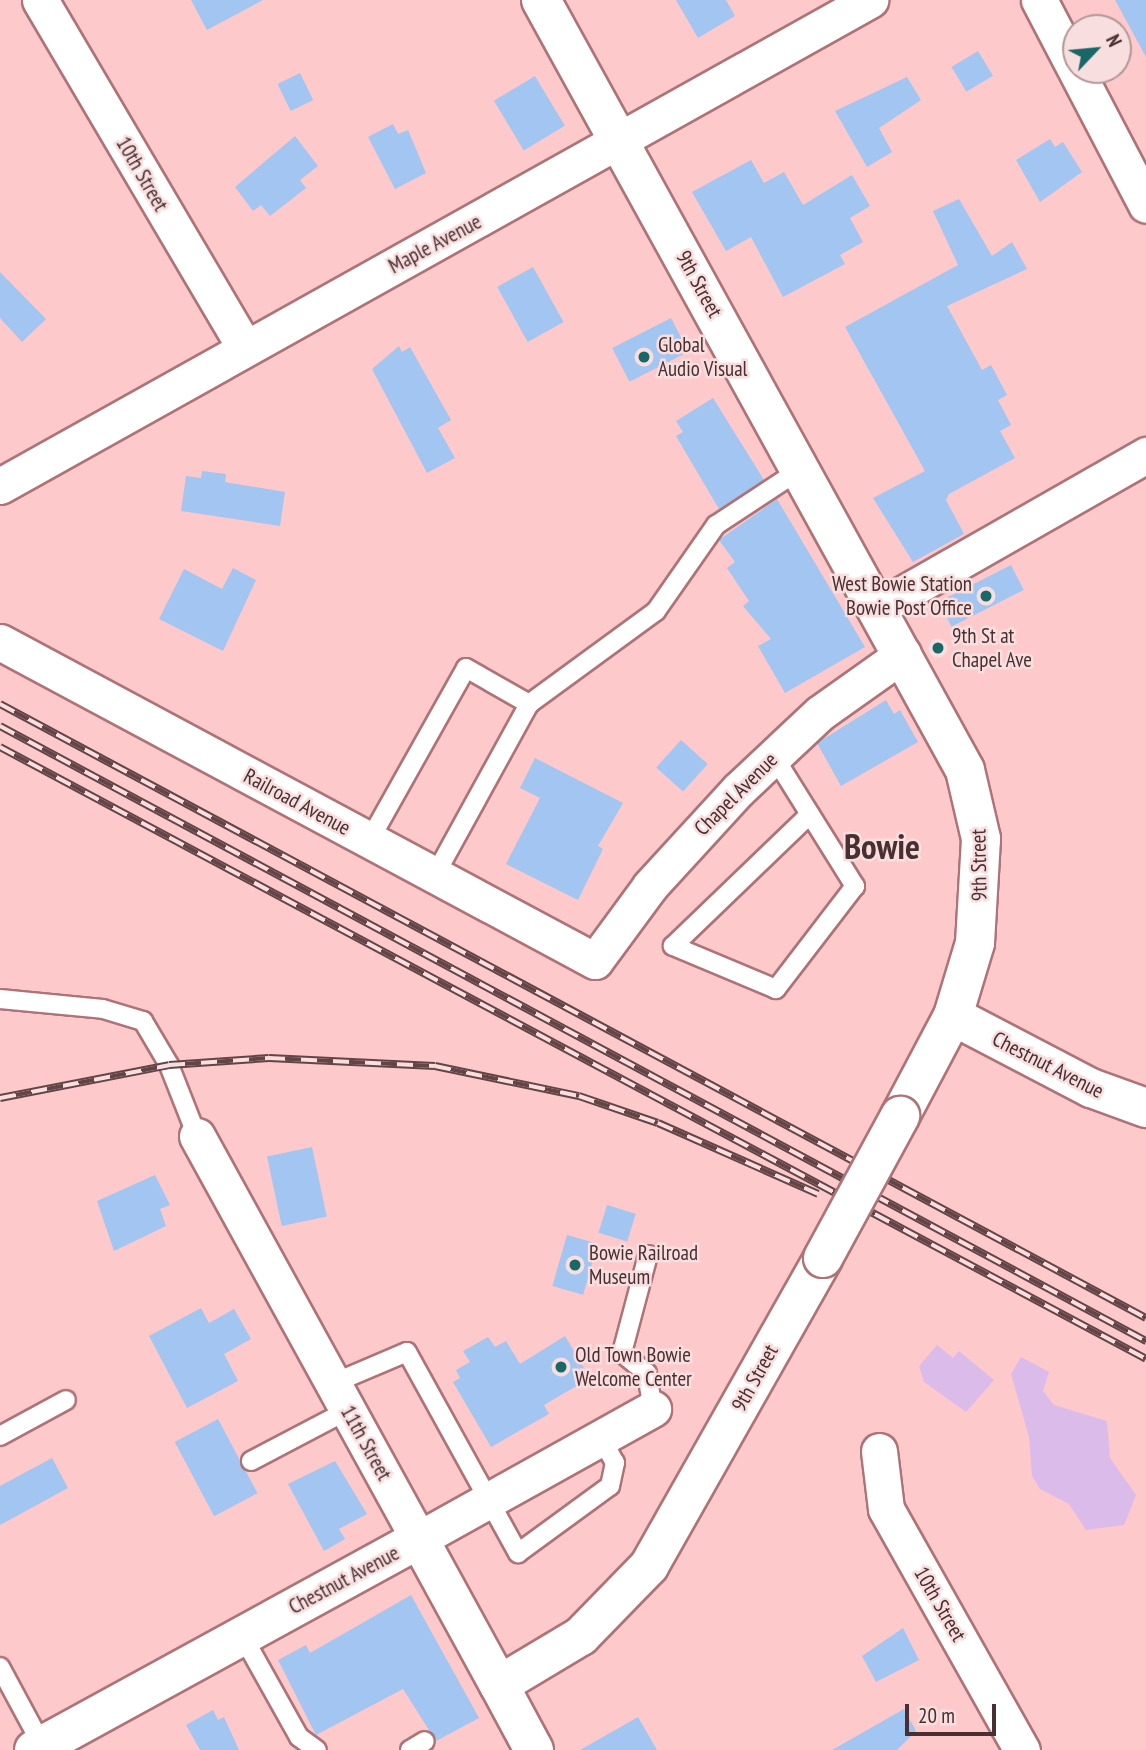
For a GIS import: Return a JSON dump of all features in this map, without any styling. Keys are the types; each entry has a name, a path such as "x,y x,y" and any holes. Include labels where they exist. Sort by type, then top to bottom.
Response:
{"main road":[{"name":"9th Street","path":"499,1685 581,1636 649,1566 823,1258 953,1016 975,943 981,839 965,770 541,0"},
{"name":"Chestnut Avenue","path":"953,1016 1091,1088 1146,1108"},
{"name":"Chestnut Avenue","path":"40,1748 419,1539"},
{"name":"11th Street","path":"419,1539 534,1750"}],"street":[{"name":"10th Street","path":"40,0 244,347"},
{"name":"Maple Avenue","path":"0,486 244,347 621,143 870,0"},
{"path":"1038,0 1146,205"},
{"path":"878,608 1146,455"},
{"name":"Railroad Avenue","path":"0,642 595,961"},
{"name":"Chapel Avenue","path":"595,961 681,850 773,755 903,654"},
{"name":"11th Street","path":"197,1136 419,1539"},
{"name":"Chestnut Avenue","path":"419,1539 653,1409"},
{"name":"10th Street","path":"879,1451 886,1509 1023,1750"}],"lane":[{"path":"434,877 529,704 656,611 716,525 801,469"},
{"path":"369,841 466,668 529,704"},
{"path":"773,755 810,814 855,886 776,989 673,946 810,814"},
{"path":"0,999 103,1009 143,1021 169,1065 197,1136"},
{"path":"648,1255 622,1353 647,1373 653,1409"},
{"path":"251,1461 407,1352 492,1499 518,1553 610,1486 615,1463 601,1438"},
{"path":"0,1436 66,1400"},
{"path":"242,1636 299,1737 317,1750"},
{"path":"0,1667 40,1748"}],"shaded area":[{"path":"937,1345 953,1358 959,1351 994,1380 966,1412 924,1382 919,1366"},
{"path":"1021,1357 1049,1372 1043,1391 1054,1405 1107,1421 1110,1458 1136,1495 1124,1525 1086,1530 1069,1504 1040,1489 1032,1476 1029,1437 1011,1374"}],"building":[{"path":"191,0 263,0 207,30"},
{"path":"676,0 726,0 735,16 698,38"},
{"path":"1115,0 1146,0 1146,57 1132,31 1132,14 1123,14"},
{"path":"978,51 993,76 966,92 951,67"},
{"path":"300,73 313,100 291,111 278,84"},
{"path":"535,76 565,126 524,150 494,101"},
{"path":"907,77 921,100 879,128 892,152 867,167 835,111"},
{"path":"393,124 398,134 408,130 426,173 395,189 368,137"},
{"path":"295,136 318,166 300,180 306,188 270,216 261,205 253,211 235,187"},
{"path":"1050,139 1055,147 1063,142 1082,172 1040,202 1016,160"},
{"path":"751,160 764,183 784,172 803,205 852,175 870,206 850,218 863,242 840,255 845,264 783,297 751,237 726,251 692,192"},
{"path":"959,199 992,256 1012,242 1027,269 947,306 982,370 991,365 1007,395 998,400 1011,425 1000,431 1015,458 949,494 946,500 964,534 913,562 873,498 925,471 845,327 958,265 933,211"},
{"path":"533,267 564,322 528,342 497,287"},
{"path":"0,272 46,319 22,342 0,318"},
{"path":"671,318 688,352 629,382 612,348"},
{"path":"399,346 402,352 410,347 451,420 438,428 455,458 427,473 372,369"},
{"path":"713,398 764,480 719,509 676,436 683,432 676,421"},
{"path":"202,471 226,474 225,482 285,492 280,526 181,511 186,476 201,478"},
{"path":"777,499 865,647 785,693 758,646 771,639 743,606 749,601 727,568 735,562 719,540"},
{"path":"1011,565 1024,590 952,627 939,602"},
{"path":"233,568 256,580 223,651 159,619 184,569 222,589"},
{"path":"886,700 894,714 900,710 918,742 841,786 817,743"},
{"path":"681,740 708,764 683,792 656,767"},
{"path":"535,758 623,803 598,846 603,849 578,900 506,864 540,798 520,788"},
{"path":"312,1147 327,1216 282,1226 267,1157"},
{"path":"155,1175 170,1205 160,1209 166,1226 114,1251 97,1201"},
{"path":"607,1205 636,1214 627,1242 599,1233"},
{"name":"Bowie Railroad Museum","path":"567,1235 598,1244 583,1295 552,1286"},
{"path":"201,1308 209,1323 234,1309 251,1339 224,1354 238,1381 187,1408 149,1336"},
{"path":"565,1336 590,1378 544,1405 549,1414 491,1447 453,1382 460,1378 456,1370 470,1362 463,1351 488,1337 495,1347 506,1341 520,1364"},
{"path":"218,1419 257,1493 214,1516 175,1442"},
{"path":"52,1458 68,1488 0,1525 0,1486"},
{"path":"335,1461 367,1514 339,1529 345,1539 324,1551 288,1484"},
{"path":"411,1595 479,1718 436,1741 403,1689 316,1735 278,1660 306,1645 310,1653"},
{"path":"903,1628 919,1660 876,1682 862,1656"},
{"path":"904,1709 916,1731 897,1750 832,1750"},
{"path":"213,1710 218,1720 224,1717 239,1750 200,1750 186,1725"},
{"path":"638,1717 657,1750 580,1750"}],"railway":[{"path":"0,704 1146,1318"},
{"path":"0,726 1146,1341"},
{"path":"0,747 1146,1359"},
{"path":"0,1098 169,1065 269,1058 435,1066 579,1096 658,1123 818,1194"}],"place":[{"name":"Global Audio Visual","path":"644,357"},
{"name":"West Bowie Station Bowie Post Office","path":"986,596"},
{"name":"9th St at Chapel Ave","path":"938,648"},
{"name":"Bowie Railroad Museum","path":"575,1265"},
{"name":"Old Town Bowie Welcome Center","path":"561,1367"}],"district":[{"name":"Bowie","path":"882,846"}]}
